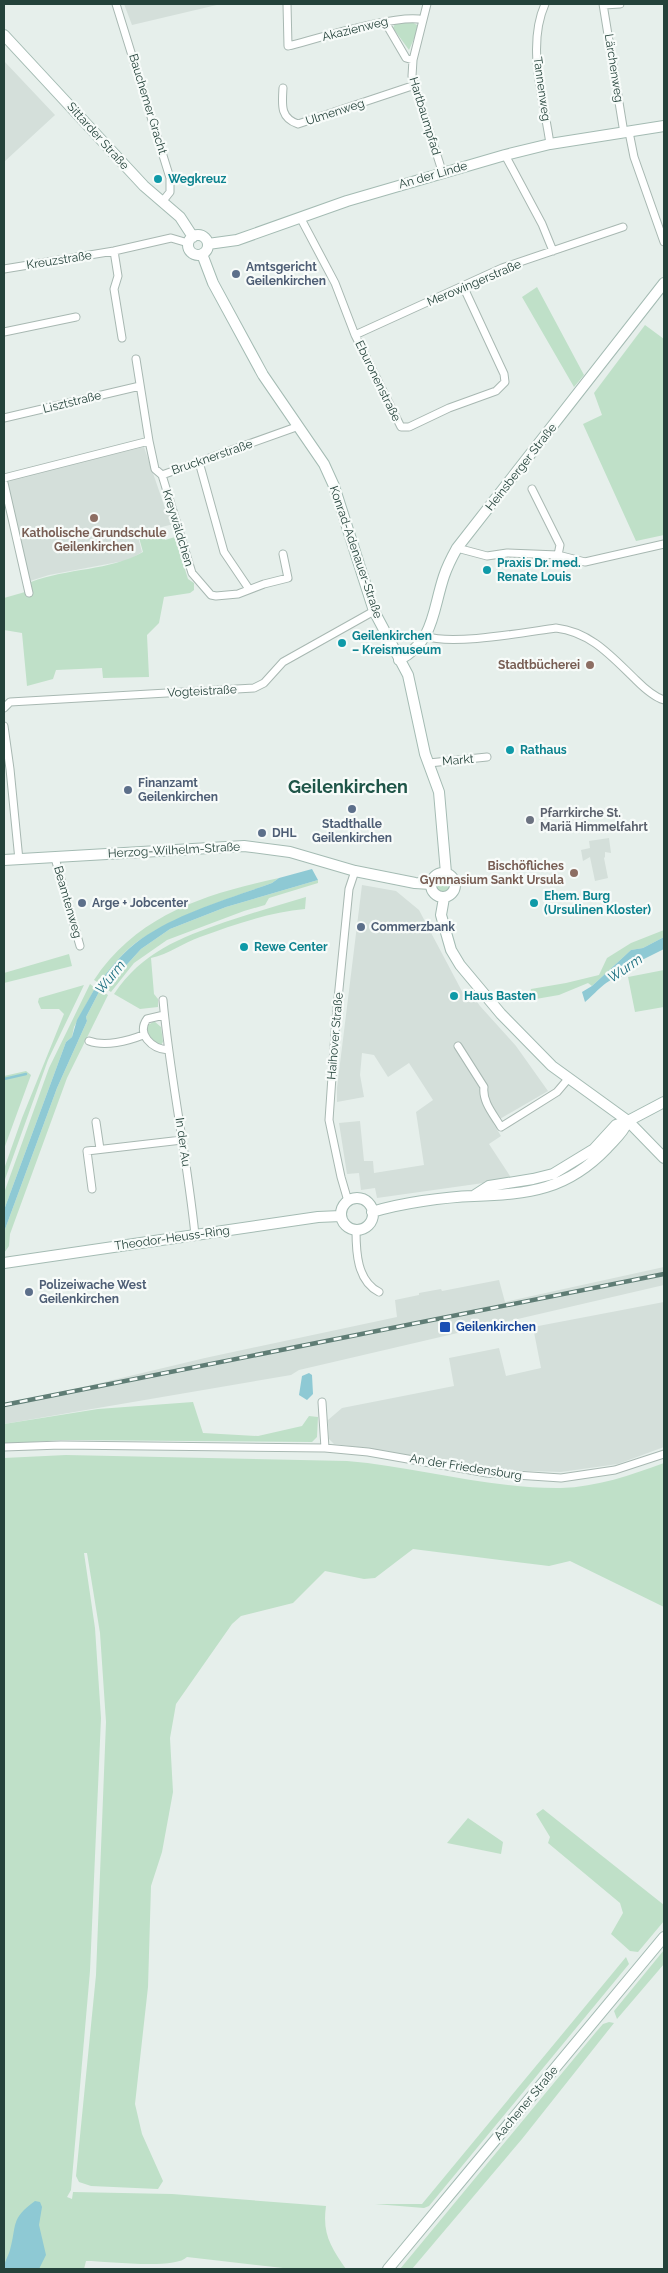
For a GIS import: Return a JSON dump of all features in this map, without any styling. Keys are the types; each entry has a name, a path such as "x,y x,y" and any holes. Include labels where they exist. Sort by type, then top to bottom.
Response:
{"street":[{"name":"Bauchemer Gracht","path":"116,4 170,178 170,192 162,202"},
{"name":"Akazienweg","path":"288,4 288,46 385,22 416,17 423,20"},
{"name":"Hartbaumpfad","path":"426,4 413,60 412,76 442,172"},
{"name":"Tannenweg","path":"545,4 538,29 537,56 550,144"},
{"path":"603,5 620,4"},
{"name":"Lärchenweg","path":"603,5 627,132 664,242"},
{"name":"Hartbaumpfad","path":"385,22 406,58 413,60"},
{"name":"Sittarder Straße","path":"4,35 144,186 180,217 190,240"},
{"name":"Ulmenweg","path":"283,88 283,113 286,118 298,124 415,85"},
{"name":"An der Linde","path":"208,244 237,240 300,217 442,172 506,155 550,144 664,126"},
{"path":"506,155 542,224 553,251"},
{"name":"Eburonenstraße","path":"300,217 335,283 355,336 401,427 410,427 449,408 496,390 504,382 504,374 463,286"},
{"name":"Merowingerstraße","path":"355,336 502,268 623,227"},
{"path":"201,235 208,244 202,254 192,253 190,240 201,235"},
{"name":"Kreuzstraße","path":"4,268 114,251 172,238 190,240"},
{"path":"114,251 118,276 114,289 122,338"},
{"name":"Konrad-Adenauer-Straße","path":"202,254 211,279 263,375 324,464 334,486 374,612 408,674 413,690 425,754 438,792 446,873"},
{"name":"Heinsberger Straße","path":"399,660 413,651 426,636 444,575 457,548 664,283"},
{"path":"4,332 76,317"},
{"path":"4,478 149,441 136,359"},
{"name":"Lisztstraße","path":"4,418 140,386"},
{"name":"Brucknerstraße","path":"149,441 155,469 162,475 299,426"},
{"path":"199,462 224,552 250,589 288,578 283,554"},
{"name":"Kreywäldchen","path":"162,475 192,573 197,580 213,596 238,594 250,589"},
{"path":"4,483 29,593"},
{"path":"532,489 560,545 558,555"},
{"path":"457,548 487,556 507,553 558,555 585,562 646,546 664,544"},
{"name":"Vogteistraße","path":"5,706 10,702 49,699 254,688 264,683 283,662 374,612"},
{"path":"426,636 435,640 452,640 556,628 571,630 587,637 602,647 643,688 664,700"},
{"path":"4,726 19,860"},
{"name":"Markt","path":"429,763 487,757"},
{"name":"Herzog-Wilhelm-Straße","path":"4,860 197,847 244,846 290,852 355,871 415,883 431,884"},
{"name":"Beamtenweg","path":"55,858 80,946"},
{"name":"Haihover Straße","path":"348,1201 340,1177 330,1120 336,1018 349,889 355,871"},
{"path":"446,873 454,880 455,887 453,893 444,898 434,894 431,884 434,876 446,873"},
{"path":"444,898 441,915 448,943 455,957 514,1027 552,1066 628,1121 664,1158"},
{"name":"In der Au","path":"163,1000 168,1050 195,1235"},
{"path":"164,1015 146,1019 143,1024 143,1035 153,1046 168,1050"},
{"path":"90,1041 96,1043 126,1041 143,1035"},
{"path":"458,1046 484,1088 483,1094 486,1101 501,1127 557,1092 568,1079"},
{"path":"372,1212 384,1208 475,1196 501,1196 539,1190 559,1183 579,1172 600,1155 624,1132 628,1121 664,1102"},
{"path":"96,1122 100,1149"},
{"path":"92,1189 87,1152 182,1140"},
{"path":"355,1199 363,1200 369,1205 372,1212 372,1220 367,1226 356,1230 344,1225 341,1216 343,1206 348,1201 355,1199"},
{"name":"Theodor-Heuss-Ring","path":"4,1262 318,1217 341,1216"},
{"path":"356,1230 356,1247 360,1267 366,1282 379,1292"},
{"path":"322,1402 325,1448"},
{"name":"An der Friedensburg","path":"4,1447 61,1445 325,1448 368,1452 486,1473 552,1477 615,1470 664,1454"},
{"name":"Aachener Straße","path":"388,2269 664,1937"}],"shaded area":[{"path":"124,4 221,4 132,25"},
{"path":"4,61 55,115 4,162"},
{"name":"Katholische Grundschule Geilenkirchen","path":"144,447 166,511 170,510 174,524 137,533 142,552 129,560 49,575 30,581 6,480"},
{"path":"609,838 611,853 605,852 604,858 608,878 595,881 590,857 583,861 581,850 590,848 589,841"},
{"path":"362,885 396,891 419,910 465,997 471,993 480,1006 516,1046 548,1091 493,1123 501,1136 489,1144 512,1179 377,1198 375,1188 361,1190 359,1173 347,1174 339,1123 360,1121 364,1161 373,1161 374,1173 424,1165 416,1112 433,1100 409,1063 388,1077 374,1055 362,1053 360,1075 364,1097 337,1102 337,1088"},
{"path":"664,1267 664,1285 299,1370 291,1375 4,1424 4,1406 205,1358 397,1317 395,1300 419,1295 419,1293 441,1289 442,1291 499,1280 505,1302"},
{"path":"664,1302 664,1447 618,1464 561,1472 500,1470 334,1444 329,1439 328,1420 342,1408 454,1386 449,1358 499,1348 506,1376 541,1368 533,1327"}],"green space":[{"path":"410,21 417,25 417,32 409,50 393,28 395,24"},
{"path":"537,287 584,375 574,387 522,297"},
{"path":"645,325 664,339 664,535 636,541 583,424 602,415 594,393"},
{"path":"162,529 165,540 175,537 188,579 194,583 194,590 190,593 164,597 159,623 147,635 149,677 103,678 102,668 56,670 53,679 27,686 22,633 4,630 4,598 32,590 31,582 45,577 117,563 130,558 143,552 138,534"},
{"path":"279,878 272,883 188,914 156,930 129,948 99,983 94,980 112,957 131,938 176,910 225,891"},
{"path":"440,879 446,879 450,886 446,893 440,893 436,889 436,883"},
{"path":"318,880 318,883 269,898 265,905 167,940 134,963 111,992 103,987 113,974 121,971 141,949 170,929 226,907"},
{"path":"306,897 305,909 278,913 238,924 200,937 151,958 154,994 158,999 158,1007 140,1009 114,994 137,967 163,948 225,922"},
{"path":"664,930 664,937 643,948 631,950 592,986 588,983 559,995 530,1000 531,989 599,975 607,958 631,943"},
{"path":"69,954 72,966 4,983 4,973"},
{"path":"664,970 664,1007 635,1012 628,977"},
{"path":"90,984 95,988 74,1027 72,1037 66,1042 4,1210 4,1193 49,1068"},
{"path":"84,985 48,1060 4,1182 4,1169 22,1118 64,1014 59,1009 41,1009 38,1002 39,998"},
{"path":"100,990 108,995 67,1078 10,1234 9,1246 4,1253 4,1232 57,1088 87,1021 86,1017"},
{"path":"154,1021 161,1027 163,1042 161,1045 153,1040 148,1033 147,1026"},
{"path":"26,1071 31,1075 4,1149 4,1076"},
{"path":"193,1402 203,1433 258,1436 302,1426 309,1416 318,1417 317,1437 312,1442 62,1440 4,1444 4,1424 98,1409"},
{"path":"66,1455 347,1461 507,1485 561,1488 601,1483 664,1463 664,1607 570,1561 549,1566 413,1549 375,1578 364,1579 325,1571 293,1603 241,1616 232,1624 176,1704 170,1738 173,1792 162,1852 151,1886 148,1987 135,2104 142,2134 163,2181 158,2189 91,2186 79,2182 76,2176 96,1975 106,1722 100,1633 87,1553 84,1553 95,1628 101,1718 90,1971 71,2190 67,2197 72,2199 73,2192 172,2194 326,2206 325,2225 329,2240 346,2269 292,2269 187,2257 180,2261 155,2264 86,2261 84,2269 4,2269 4,1458"},
{"path":"543,1809 664,1905 664,1921 638,1952 630,1951 611,1934 623,1913 620,1903 548,1843 550,1837 536,1814"},
{"path":"468,1818 503,1842 501,1854 447,1843"},
{"path":"664,1950 664,1964 617,2019 614,2011"},
{"path":"626,1957 629,1964 429,2206 424,2208 375,2204 422,2204"},
{"path":"614,2023 522,2139 412,2269 400,2269 596,2032 603,2024"}],"water":[{"name":"Wurm","path":"312,869 318,880 226,907 170,929 141,949 121,971 113,974 103,987 99,983 129,949 156,929 188,914 272,883 279,878"},
{"name":"Wurm","path":"664,937 664,949 634,964 621,977 611,980 585,1002 582,992 592,986 631,950 643,948"},
{"path":"95,988 100,990 86,1017 87,1021 57,1088 4,1232 4,1210 66,1042 72,1037 77,1020"},
{"path":"309,1373 312,1375 313,1394 307,1400 299,1395 302,1376"},
{"path":"35,2201 40,2202 42,2207 39,2225 46,2255 39,2269 4,2269 18,2218"}],"waterway":[{"path":"4,1079 26,1074"}],"railway":[{"path":"4,1405 664,1274"}],"place":[{"name":"Wegkreuz","path":"158,179"},
{"name":"Amtsgericht Geilenkirchen","path":"236,274"},
{"name":"Katholische Grundschule Geilenkirchen","path":"94,518"},
{"name":"Praxis Dr. med. Renate Louis","path":"487,570"},
{"name":"Geilenkirchen – Kreismuseum","path":"342,643"},
{"name":"Stadtbücherei","path":"590,665"},
{"name":"Rathaus","path":"510,750"},
{"name":"Finanzamt Geilenkirchen","path":"128,790"},
{"name":"Stadthalle Geilenkirchen","path":"352,809"},
{"name":"Pfarrkirche St. Mariä Himmelfahrt","path":"530,820"},
{"name":"DHL","path":"262,833"},
{"name":"Bischöfliches Gymnasium Sankt Ursula","path":"574,873"},
{"name":"Arge + Jobcenter","path":"82,903"},
{"name":"Ehem. Burg (Ursulinen Kloster)","path":"534,903"},
{"name":"Commerzbank","path":"361,927"},
{"name":"Rewe Center","path":"244,947"},
{"name":"Haus Basten","path":"454,996"},
{"name":"Polizeiwache West Geilenkirchen","path":"29,1292"},
{"name":"Geilenkirchen","path":"445,1327"}],"district":[{"name":"Geilenkirchen","path":"348,786"}]}
